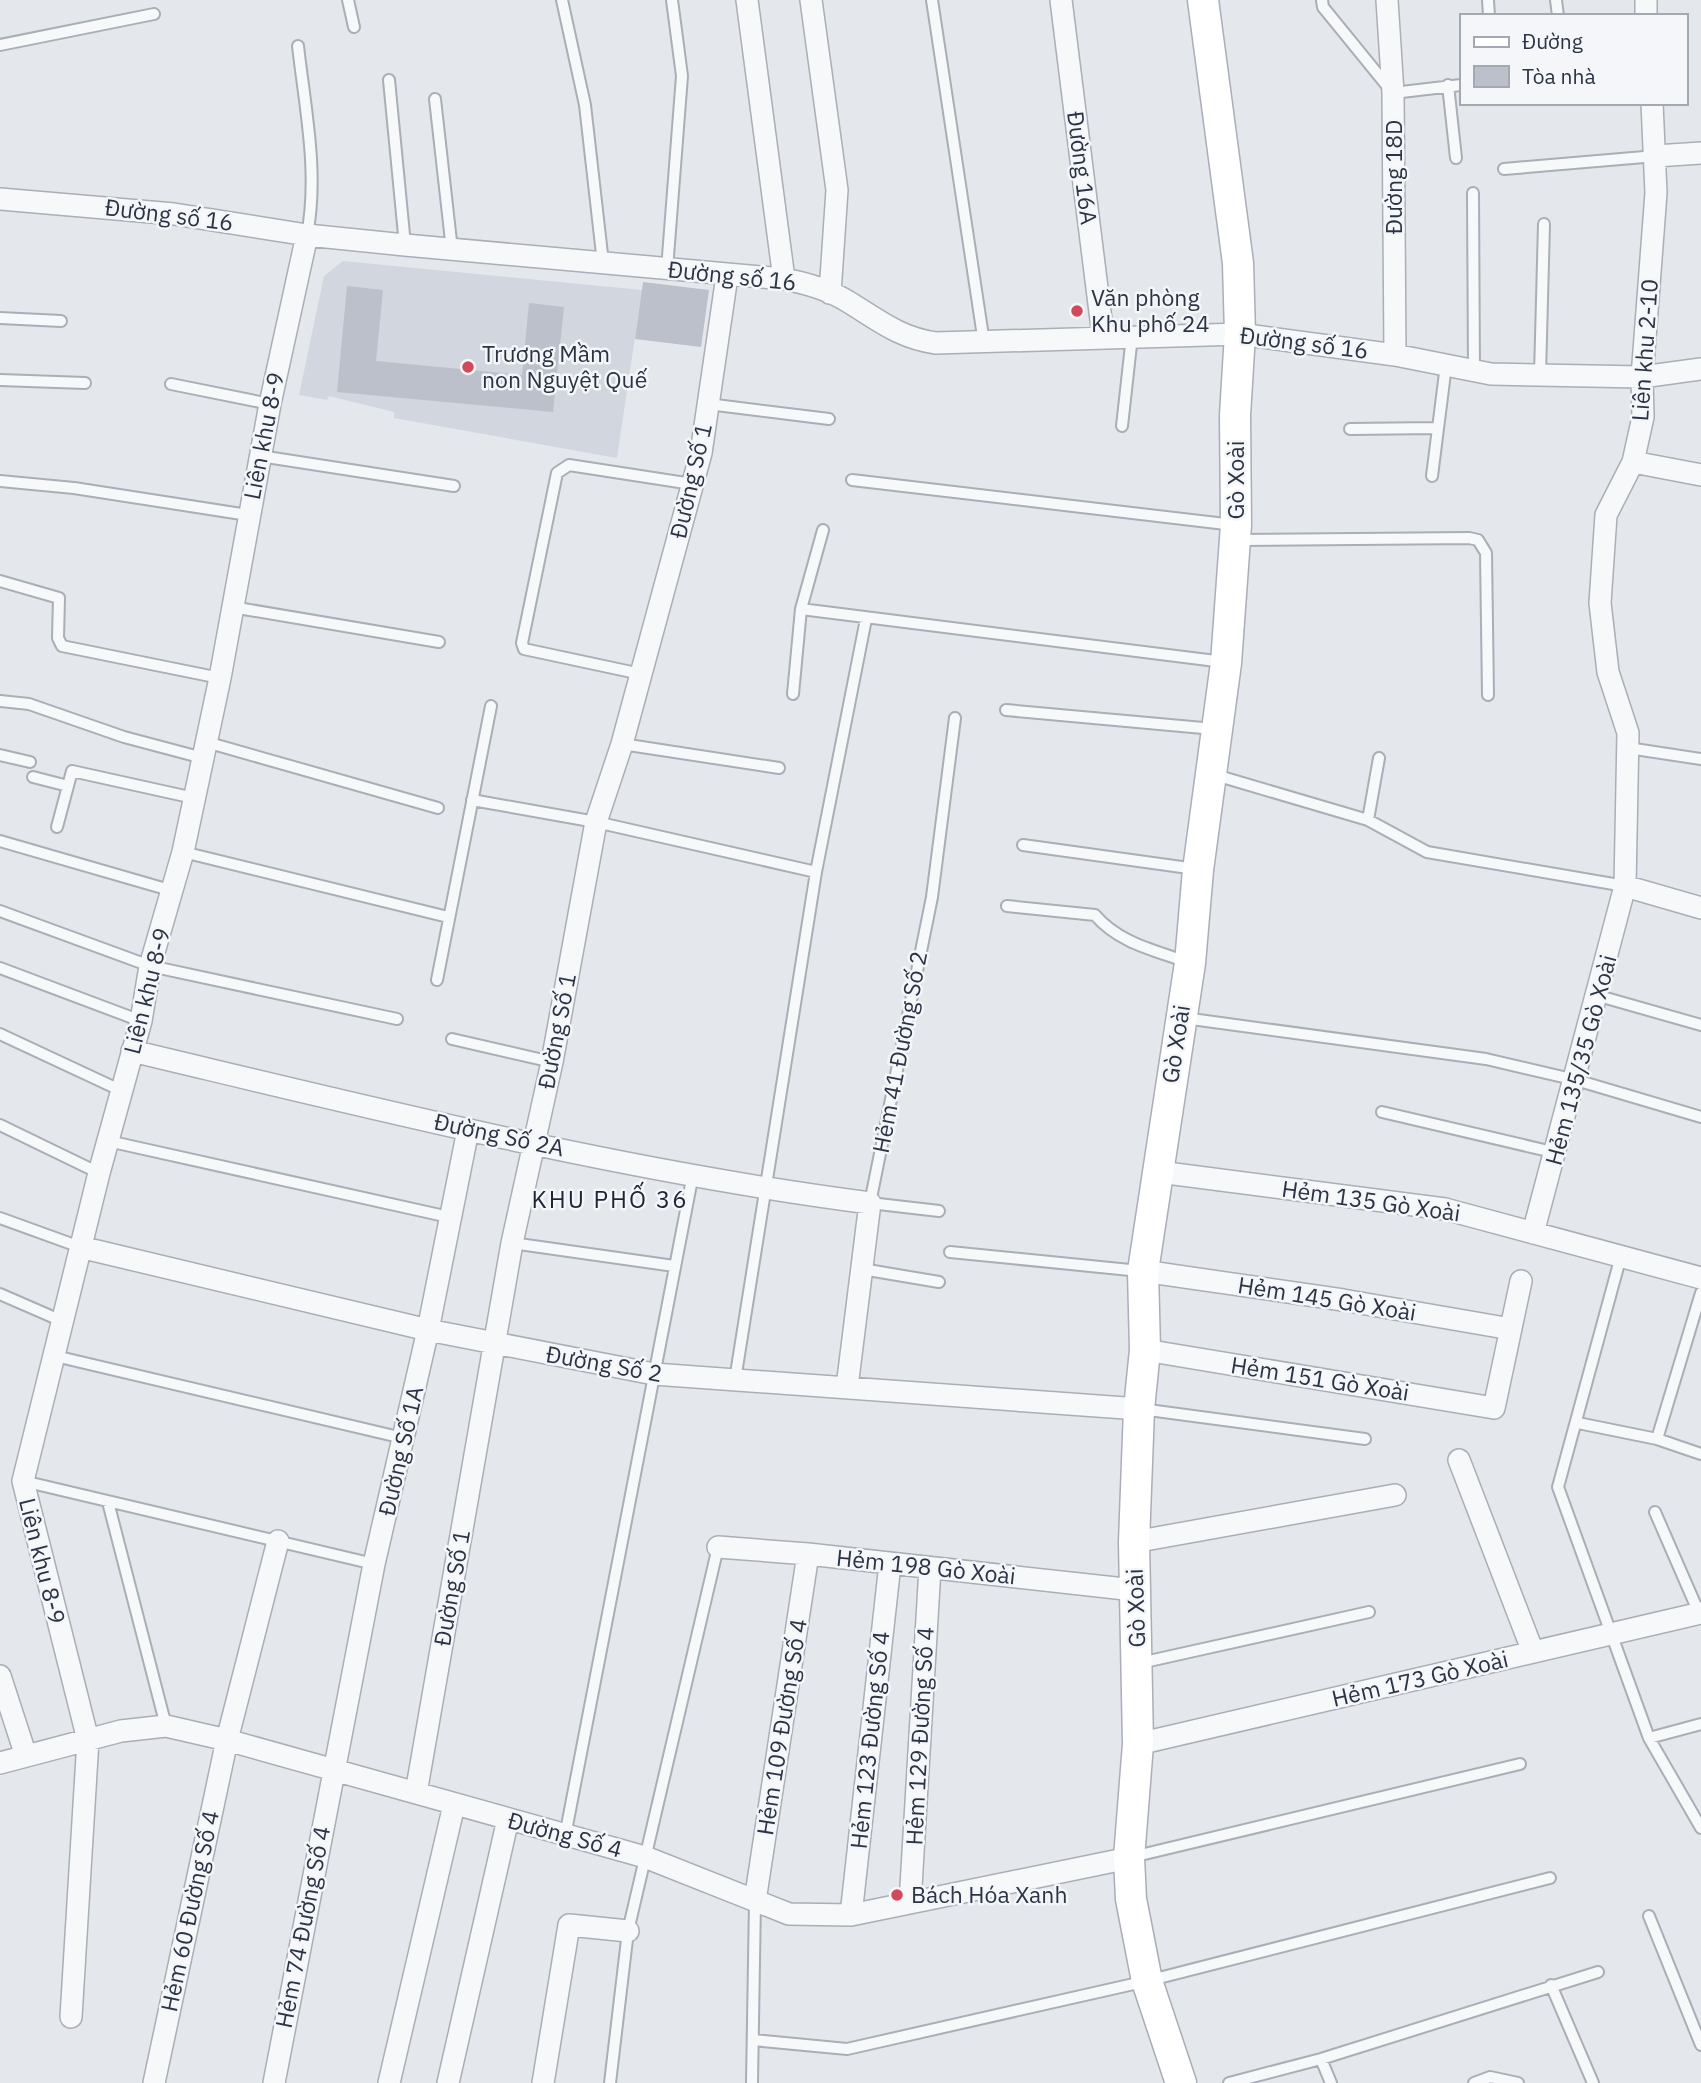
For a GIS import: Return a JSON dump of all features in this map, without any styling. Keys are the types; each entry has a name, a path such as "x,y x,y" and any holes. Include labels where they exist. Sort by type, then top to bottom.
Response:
{"street":[{"path":"747,0 784,279"},
{"path":"811,0 837,190 830,293"},
{"name":"Đường 16A","path":"1062,0 1103,336"},
{"name":"Gò Xoài","path":"1181,2083 1147,1981 1132,1899 1129,1858 1138,1744 1134,1590 1139,1409 1145,1350 1143,1271 1190,962 1198,870 1226,663 1236,533 1235,415 1240,334 1234,223 1203,0"},
{"name":"Đường 18D","path":"1387,0 1394,93 1395,355"},
{"name":"Liên khu 2-10","path":"1625,886 1628,733 1608,672 1600,603 1606,515 1633,462 1643,417 1642,377 1656,156 1652,105"},
{"path":"1656,156 1701,153"},
{"name":"Đường số 16","path":"0,200 174,214 307,235 453,250 784,279 830,293 884,327 913,339 936,343 1240,334 1395,355 1474,370 1541,375 1642,377 1701,369"},
{"name":"Liên khu 8-9","path":"71,2017 88,1740 23,1481 80,1247 141,1021 150,966 183,852 220,678 270,404 307,235"},
{"name":"Đường Số 1","path":"416,1793 512,1242 552,1062 596,822 622,744 692,484 708,404 727,276"},
{"path":"1633,462 1701,475"},
{"path":"1625,886 1701,908"},
{"name":"Hẻm 135/35 Gò Xoài","path":"1533,1233 1599,996 1625,886"},
{"name":"Đường Số 2A","path":"132,1051 535,1144 766,1190 870,1203"},
{"name":"Đường Số 1A","path":"333,1772 374,1564 428,1330 468,1130"},
{"name":"Hẻm 135 Gò Xoài","path":"1159,1172 1445,1209 1701,1278"},
{"name":"Hẻm 41 Đường Số 2","path":"846,1387 870,1203"},
{"name":"Đường Số 2","path":"80,1247 428,1330 654,1374 1139,1409"},
{"name":"Hẻm 145 Gò Xoài","path":"1143,1271 1343,1300 1511,1329"},
{"path":"1511,1329 1521,1281"},
{"name":"Hẻm 151 Gò Xoài","path":"1145,1350 1494,1408 1511,1329"},
{"path":"1459,1460 1533,1652"},
{"path":"1135,1542 1395,1495"},
{"name":"Hẻm 60 Đường Số 4","path":"154,2083 227,1740 278,1541"},
{"name":"Hẻm 198 Gò Xoài","path":"718,1547 808,1554 1134,1590"},
{"name":"Hẻm 109 Đường Số 4","path":"755,1901 808,1554"},
{"name":"Hẻm 123 Đường Số 4","path":"851,1915 890,1564"},
{"name":"Hẻm 129 Đường Số 4","path":"910,1903 930,1568"},
{"name":"Hẻm 173 Gò Xoài","path":"1138,1744 1700,1613"},
{"path":"0,1676 26,1756"},
{"name":"Đường Số 4","path":"0,1763 121,1731 166,1726 227,1740 333,1772 645,1857 789,1914 851,1915 1129,1858"},
{"name":"Hẻm 74 Đường Số 4","path":"274,2083 333,1772"},
{"path":"389,2083 454,1805"},
{"path":"448,2083 508,1819"},
{"path":"543,2083 569,1925 628,1931"}],"lane":[{"path":"348,0 354,27"},
{"path":"562,0 585,105 603,263"},
{"path":"667,269 682,76 673,0"},
{"path":"932,0 984,343"},
{"path":"1322,0 1323,7 1394,93 1460,85"},
{"path":"0,45 154,14"},
{"path":"298,46 311,161 311,215 307,235"},
{"path":"389,80 405,245"},
{"path":"1448,85 1456,158"},
{"path":"435,99 453,250"},
{"path":"1504,169 1656,156"},
{"path":"1473,193 1474,370"},
{"path":"1541,375 1544,224"},
{"path":"0,318 61,321"},
{"path":"1122,426 1132,336"},
{"path":"1432,476 1446,365"},
{"path":"0,380 85,383"},
{"path":"171,384 270,404"},
{"path":"708,404 829,419"},
{"path":"1350,429 1437,428"},
{"path":"260,456 454,486"},
{"path":"641,674 524,649 522,643 557,473 569,466 692,484"},
{"path":"852,480 1236,533 1478,540 1486,553 1488,695"},
{"path":"0,481 74,488 248,514"},
{"path":"793,694 801,609 823,530"},
{"path":"0,581 59,598 58,638 62,646 220,678"},
{"path":"232,607 439,642"},
{"path":"801,609 1226,663"},
{"path":"735,1380 816,872 866,619"},
{"path":"0,701 29,704 124,737 205,750 438,808"},
{"path":"437,980 491,706"},
{"path":"1006,710 1216,729"},
{"name":"Hẻm 41 Đường Số 2","path":"870,1203 932,897 955,718"},
{"path":"622,744 779,768"},
{"path":"1628,748 1701,759"},
{"path":"0,755 30,762"},
{"path":"1368,820 1379,758"},
{"path":"57,827 72,771 194,798"},
{"path":"1212,774 1368,820 1427,852 1625,886"},
{"path":"33,777 68,786"},
{"path":"472,800 596,822 816,872"},
{"path":"0,841 173,891"},
{"path":"1023,845 1198,870"},
{"path":"183,852 448,917"},
{"path":"1007,906 1095,915 1107,930 1129,942 1190,962"},
{"path":"0,911 150,966 397,1019"},
{"path":"0,968 141,1021"},
{"path":"1599,996 1701,1025"},
{"path":"1181,1017 1486,1059 1576,1080 1701,1117"},
{"path":"0,1034 122,1091"},
{"path":"452,1039 552,1062"},
{"path":"1381,1112 1557,1153"},
{"path":"0,1125 99,1173"},
{"path":"108,1141 449,1217"},
{"path":"565,1836 693,1174"},
{"path":"870,1203 939,1212"},
{"path":"0,1218 80,1247"},
{"path":"512,1242 674,1266"},
{"path":"950,1252 1143,1271"},
{"path":"1621,1256 1559,1487 1610,1636 1649,1738 1701,1828"},
{"path":"862,1269 939,1282"},
{"path":"1657,1439 1701,1293"},
{"path":"0,1294 62,1321"},
{"path":"55,1356 403,1438"},
{"path":"1139,1409 1365,1439"},
{"path":"1578,1423 1657,1439 1701,1454"},
{"path":"23,1481 374,1564"},
{"path":"108,1502 166,1726"},
{"path":"1655,1512 1700,1613"},
{"path":"610,2083 628,1931 718,1547"},
{"path":"1137,1663 1369,1612"},
{"path":"1649,1738 1701,1724"},
{"path":"1129,1858 1520,1764"},
{"path":"753,2040 847,2049 1147,1981 1550,1878"},
{"path":"752,2083 755,1901"},
{"path":"1649,1916 1701,2045"},
{"path":"1229,2083 1321,2059 1598,1972"},
{"path":"1551,1985 1593,2083"},
{"path":"1321,2059 1331,2083"},
{"path":"1474,2083 1490,2077 1518,2083"}],"shaded area":[{"name":"Trương Mầm non Nguyệt Quế","path":"343,261 642,290 617,458 394,418 394,412 329,396 327,400 299,395 324,276"}],"building":[{"path":"643,282 709,290 701,347 635,339"},
{"path":"347,286 383,290 376,361 522,375 529,303 564,307 553,412 337,392"}],"place":[{"name":"Văn phòng Khu phố 24","path":"1077,311"},
{"name":"Trương Mầm non Nguyệt Quế","path":"468,367"},
{"name":"Bách Hóa Xanh","path":"897,1895"}],"district":[{"name":"KHU PHỐ 36","path":"610,1200"}]}
